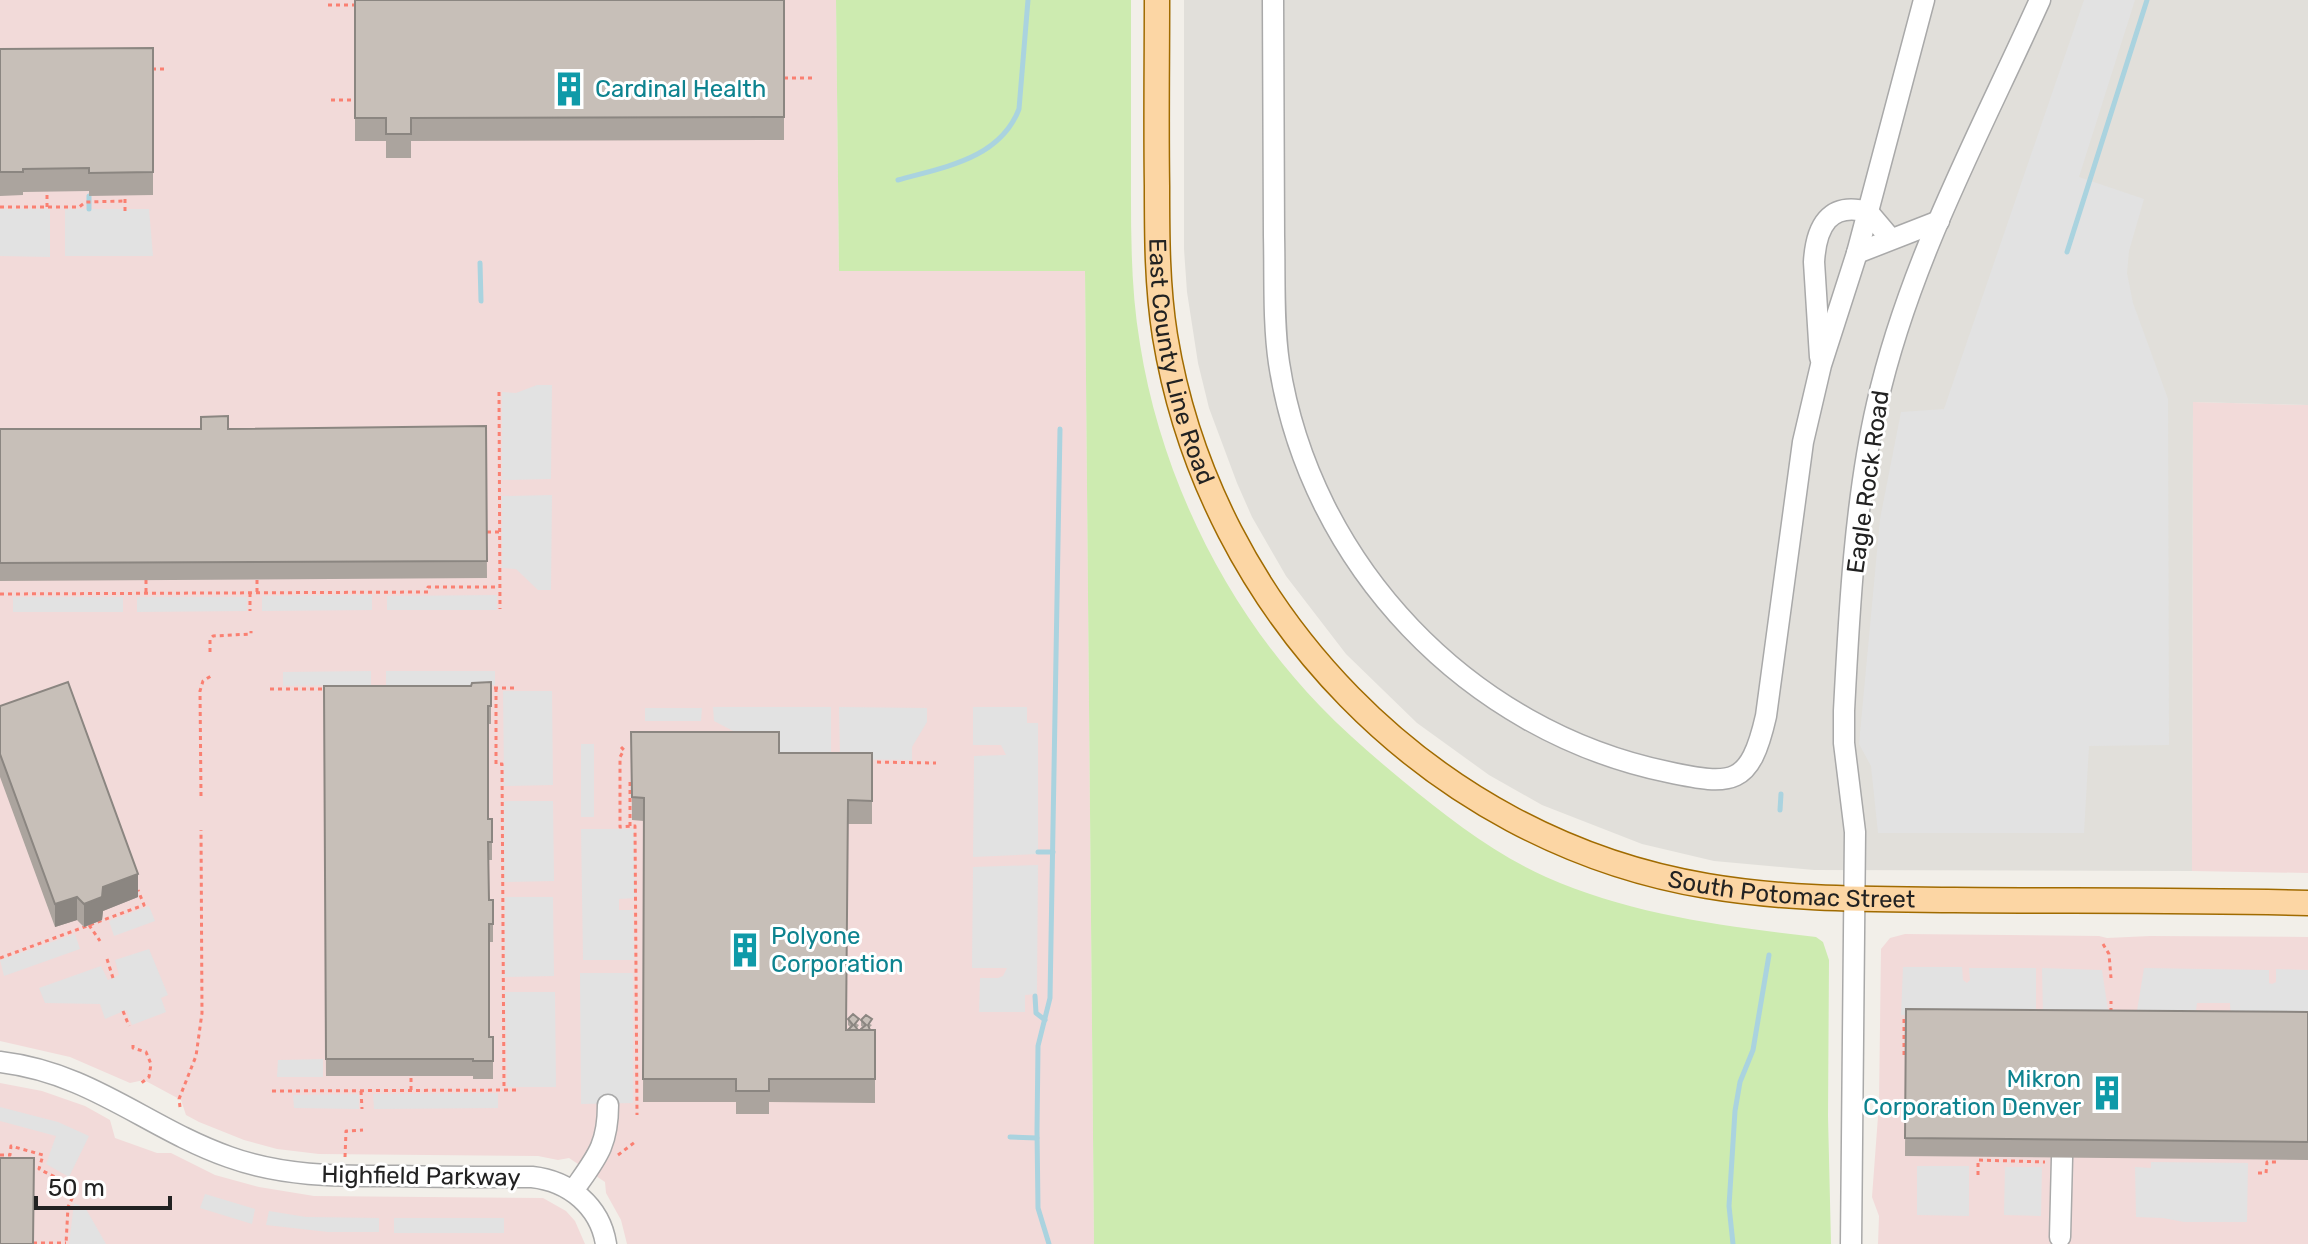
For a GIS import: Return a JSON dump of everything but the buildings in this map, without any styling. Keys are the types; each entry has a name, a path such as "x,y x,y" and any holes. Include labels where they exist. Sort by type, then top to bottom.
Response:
{"main road":[{"name":"East County Line Road","path":"1157,0 1158,265 1165,334 1179,397 1206,480 1245,562 1290,629 1336,684"},
{"name":"South Potomac Street","path":"1336,684 1394,741 1511,819 1575,849 1704,886 1802,898 2308,903"}],"street":[{"path":"1273,0 1277,348 1293,424 1328,514 1380,595 1436,654 1493,698 1562,739 1616,759 1716,781 1737,776 1746,769 1759,744 1766,716 1803,442 1821,365 1857,253 1924,0"},
{"name":"Eagle Rock Road","path":"1851,1244 1855,832 1845,757 1844,711 1860,514 1871,436 1882,381 1900,323 1939,221 2040,0"},
{"path":"1821,365 1815,247 1820,231 1835,212 1846,208 1868,212 1890,238"},
{"path":"1857,253 1939,221"},
{"name":"Highfield Parkway","path":"0,1062 74,1080 197,1145 269,1169 315,1175 532,1177 553,1181 573,1191"},
{"path":"606,1244 597,1217 573,1191 602,1147 608,1127 608,1105"},
{"path":"2060,1237 2061,1160"}],"path":[{"path":"328,5 355,5"},
{"path":"150,72 150,69 166,69"},
{"path":"784,78 814,78"},
{"path":"331,100 355,100"},
{"path":"47,192 47,207"},
{"path":"0,207 79,207 86,202 125,198 125,211"},
{"path":"499,392 500,609"},
{"path":"487,532 499,532"},
{"path":"476,578 476,587"},
{"path":"146,580 146,594"},
{"path":"257,580 257,593"},
{"path":"0,594 428,592 428,587 499,587"},
{"path":"250,593 250,611"},
{"path":"210,652 213,636 251,634 251,631"},
{"path":"201,796 200,691 203,681 211,676"},
{"path":"481,688 518,688"},
{"path":"496,688 493,716 496,764 502,764 504,1089"},
{"path":"270,689 332,689"},
{"path":"624,748 620,757 620,827 644,828"},
{"path":"861,762 936,763"},
{"path":"620,780 631,780 635,857 637,1115"},
{"path":"180,1107 179,1099 196,1056 202,1013 201,830"},
{"path":"492,848 502,848"},
{"path":"635,857 644,857"},
{"path":"0,958 144,905 135,882"},
{"path":"635,918 643,918"},
{"path":"89,926 100,941"},
{"path":"493,930 503,930"},
{"path":"2103,944 2109,954 2111,978"},
{"path":"107,959 113,978"},
{"path":"636,999 643,999"},
{"path":"2111,1001 2111,1019"},
{"path":"123,1011 129,1026"},
{"path":"1904,1055 1904,1017 1917,1018"},
{"path":"133,1045 133,1048 146,1052 151,1064 149,1077 140,1084"},
{"path":"411,1076 411,1090"},
{"path":"272,1091 520,1090"},
{"path":"361,1091 362,1109"},
{"path":"345,1157 346,1131 363,1130"},
{"path":"0,1155 10,1155 11,1146 43,1155 39,1169 77,1188 68,1207 66,1244 33,1243"},
{"path":"1978,1175 1978,1160 2061,1160"},
{"path":"2258,1173 2266,1173 2267,1162 2277,1160"}],"shaded area":[{"path":"0,0 836,0 839,271 1085,271 1094,1244 627,1244 621,1220 606,1193 605,1182 569,1158 319,1154 277,1149 199,1122 186,1115 181,1100 144,1080 130,1083 70,1057 0,1041"},
{"path":"1184,0 2308,0 2308,405 2193,402 2192,871 1814,870 1714,861 1642,844 1542,805 1489,775 1417,723 1346,654 1286,576 1252,517 1209,408 1198,363 1184,249"},
{"path":"2084,0 2135,0 2079,177 2144,199 2129,251 2127,273 2133,303 2168,399 2169,745 2089,746 2084,833 1878,833 1871,766 1859,744 1880,519 1901,412 1944,409"},
{"path":"0,209 50,209 50,257 0,256"},
{"path":"65,209 149,209 153,256 65,256"},
{"path":"537,385 552,385 551,479 502,480 502,392 516,393"},
{"path":"2193,402 2308,405 2308,873 2192,871"},
{"path":"552,495 551,590 538,590 516,569 502,568 502,496"},
{"path":"372,595 372,610 262,611 262,596"},
{"path":"497,595 497,610 387,610 387,596"},
{"path":"13,597 123,597 123,612 13,612"},
{"path":"137,597 247,597 247,611 137,612"},
{"path":"371,671 371,685 283,686 283,672"},
{"path":"386,671 495,671 495,685 386,685"},
{"path":"503,691 552,691 553,785 504,786"},
{"path":"713,707 831,707 831,760 772,759 762,746 714,721"},
{"path":"839,707 927,708 927,722 912,747 912,760 840,759"},
{"path":"973,707 1027,707 1027,723 1038,723 1038,854 973,857 974,756 1006,755 1001,745 973,745"},
{"path":"645,708 702,708 701,721 645,721"},
{"path":"581,744 594,744 594,817 581,817"},
{"path":"504,801 553,801 554,881 504,882"},
{"path":"581,829 634,829 635,898 619,899 619,910 633,910 634,960 583,960"},
{"path":"1038,865 1037,994 1025,995 1025,1012 979,1012 980,978 998,978 1007,968 972,968 973,867"},
{"path":"505,897 553,897 554,976 505,977"},
{"path":"149,906 155,921 114,936 109,921"},
{"path":"75,934 80,949 4,976 0,960"},
{"path":"1905,934 2107,938 2308,937 2308,1244 1878,1244 1879,1216 1872,1197 1879,1103 1881,949 1890,938"},
{"path":"149,949 168,995 161,998 166,1012 132,1025 126,1010 105,1019 100,1004 45,1003 39,988 101,966 108,980 119,975 115,960"},
{"path":"1903,967 1962,967 1963,980 1967,983 1970,980 1969,968 2036,968 2036,1016 1901,1015"},
{"path":"2042,968 2102,970 2109,1017 2043,1016"},
{"path":"2144,968 2269,970 2269,983 2272,984 2276,982 2276,969 2308,970 2308,1019 2231,1018 2230,1003 2197,1003 2195,1017 2136,1017"},
{"path":"580,973 633,973 633,1103 581,1104"},
{"path":"505,992 555,992 556,1087 507,1087"},
{"path":"323,1059 323,1077 277,1077 278,1060"},
{"path":"0,1083 42,1091 85,1106 110,1120 115,1138 157,1153 171,1153 215,1175 259,1187 314,1196 543,1198 566,1211 575,1221 585,1244 0,1244"},
{"path":"498,1093 498,1108 374,1109 373,1094"},
{"path":"359,1094 359,1109 294,1108 293,1095"},
{"path":"0,1107 58,1122 89,1136 69,1177 46,1164 56,1136 0,1121"},
{"path":"2151,1162 2248,1163 2247,1222 2184,1222 2136,1217 2135,1167 2151,1168"},
{"path":"1917,1166 1969,1166 1969,1216 1917,1215"},
{"path":"2005,1167 2042,1167 2041,1216 2004,1215"},
{"path":"205,1194 255,1209 252,1224 200,1208"},
{"path":"74,1203 86,1209 106,1244 69,1244"},
{"path":"269,1211 306,1217 379,1218 379,1232 328,1232 266,1225"},
{"path":"394,1218 504,1218 504,1233 394,1233"}],"green space":[{"path":"836,0 1131,0 1132,255 1140,344 1150,394 1181,491 1227,584 1286,668 1330,716 1420,795 1508,857 1546,877 1611,901 1712,923 1816,937 1823,942 1829,960 1831,1244 1094,1244 1085,271 839,271"}],"waterway":[{"path":"898,180 969,158 999,139 1010,126 1019,109 1028,0"},
{"path":"2067,252 2147,0"},
{"path":"89,196 89,209"},
{"path":"480,263 481,301"},
{"path":"1049,1244 1038,1208 1038,1046 1050,998 1060,429"},
{"path":"1780,810 1781,794"},
{"path":"1038,852 1053,852"},
{"path":"1733,1244 1729,1206 1735,1111 1740,1082 1753,1050 1769,955"},
{"path":"1035,996 1036,1013 1045,1020"},
{"path":"1010,1137 1037,1138"}],"place":[{"name":"Cardinal Health","path":"569,89"},
{"name":"Polyone Corporation","path":"745,950"},
{"name":"Mikron Corporation Denver","path":"2107,1093"}]}
